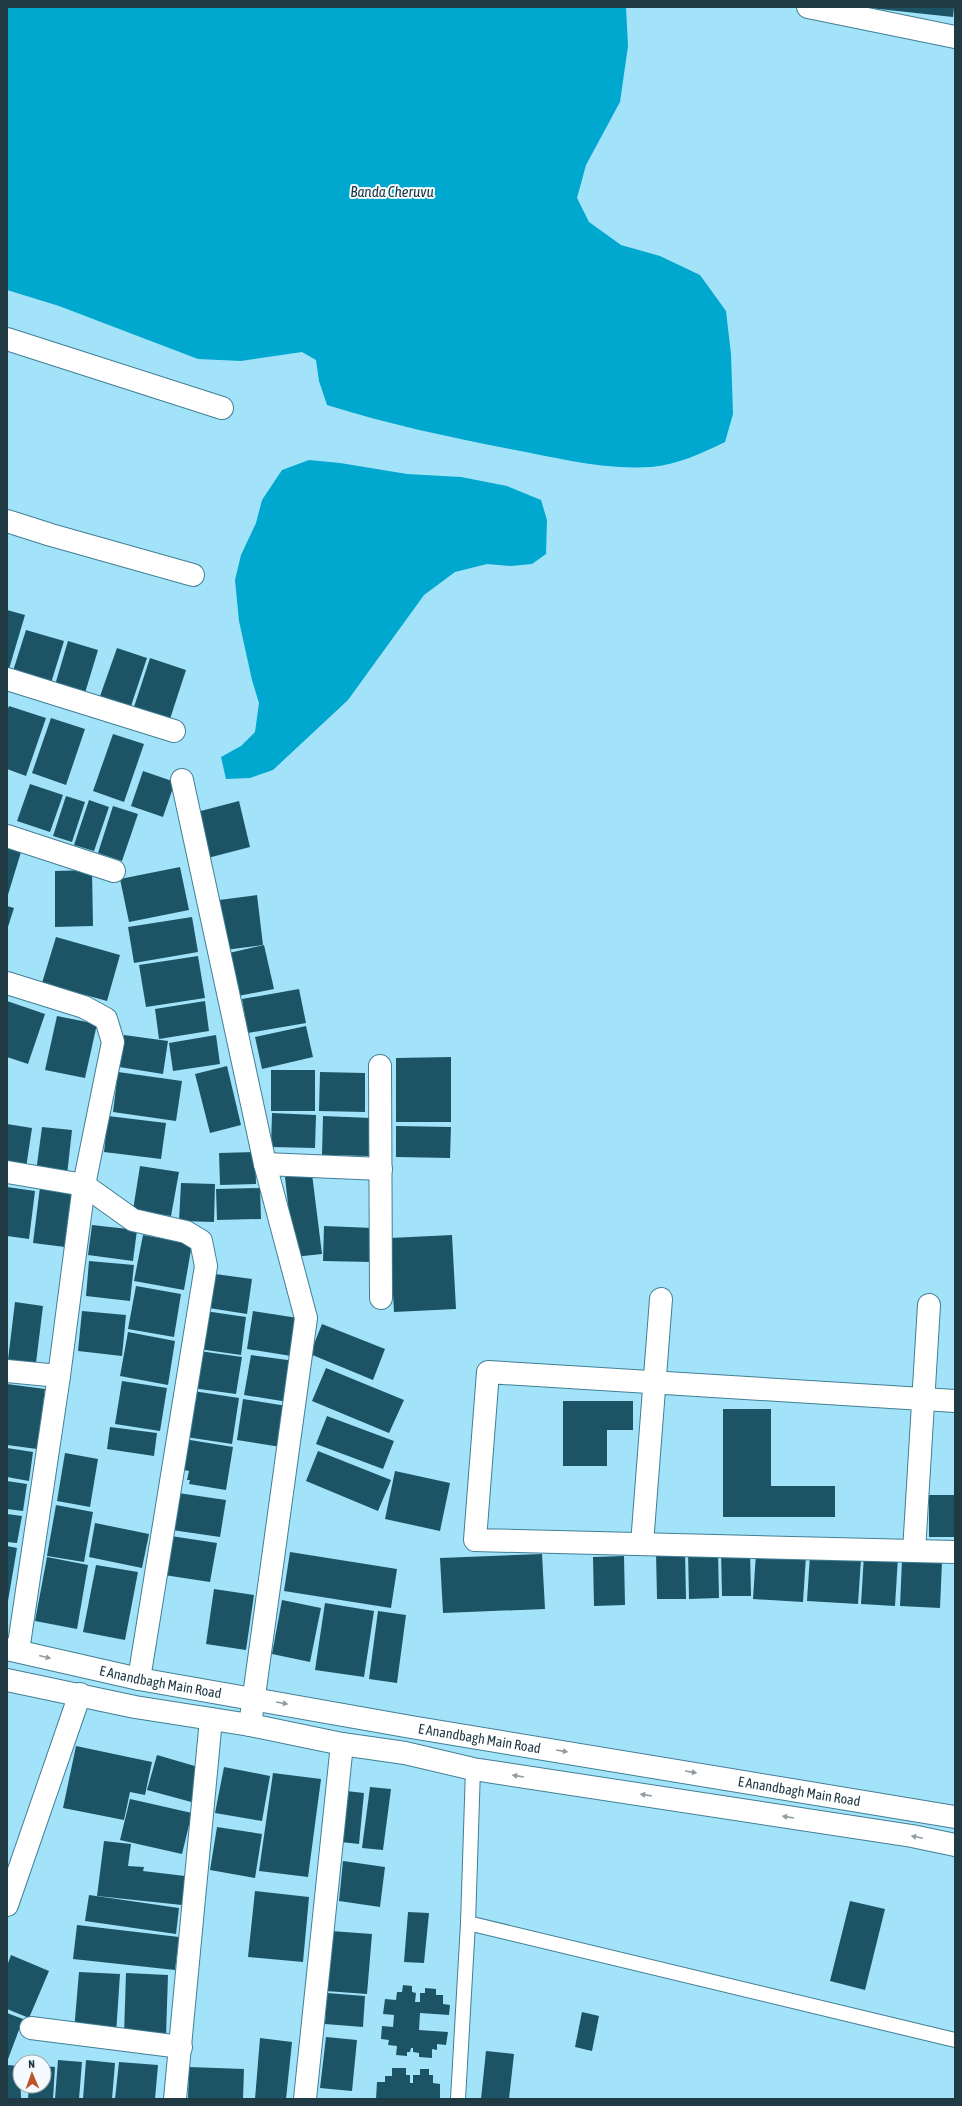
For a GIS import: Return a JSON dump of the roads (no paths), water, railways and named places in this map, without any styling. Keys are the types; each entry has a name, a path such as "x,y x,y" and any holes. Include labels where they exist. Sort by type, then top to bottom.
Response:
{"street":[{"path":"808,7 955,37"},
{"path":"7,339 222,408"},
{"path":"7,521 51,535 193,574"},
{"path":"7,679 174,731"},
{"path":"182,780 265,1164 306,1318 255,1699 250,1725"},
{"path":"7,836 114,871"},
{"path":"7,983 84,1007 106,1019 113,1042 84,1185 59,1376 12,1650"},
{"path":"380,1066 381,1298"},
{"path":"265,1164 380,1169"},
{"path":"7,1172 84,1185 133,1220 186,1232 201,1241 206,1266 139,1679"},
{"path":"642,1544 661,1299"},
{"path":"914,1551 925,1400 929,1305"},
{"path":"7,1371 59,1376"},
{"path":"955,1401 654,1381 488,1372 475,1540 955,1552"},
{"name":"E Anandbagh Main Road","path":"12,1650 139,1679 411,1727 955,1817"},
{"name":"E Anandbagh Main Road","path":"7,1680 80,1694 135,1707 250,1725 342,1744 406,1753 473,1769 912,1836 955,1845"},
{"path":"7,1905 80,1694"},
{"path":"175,2099 211,1719"},
{"path":"305,2099 342,1744"},
{"path":"31,2028 181,2047"}],"lane":[{"path":"458,2099 468,1923 473,1769"},
{"path":"468,1923 955,2040"}],"water":[{"name":"Banda Cheruvu","path":"7,7 626,7 628,46 620,102 586,165 577,198 589,222 621,245 660,256 700,275 726,311 731,354 733,414 725,442 670,464 651,467 615,467 545,456 464,440 418,430 327,405 319,381 316,360 302,352 241,361 198,359 59,306 7,290"},
{"path":"309,460 340,463 407,474 461,477 507,486 541,500 547,520 546,554 532,564 511,566 487,564 455,572 424,595 348,700 273,770 250,778 226,779 221,757 241,746 255,732 259,703 252,680 239,621 235,580 241,555 256,523 262,500 282,470"}]}
